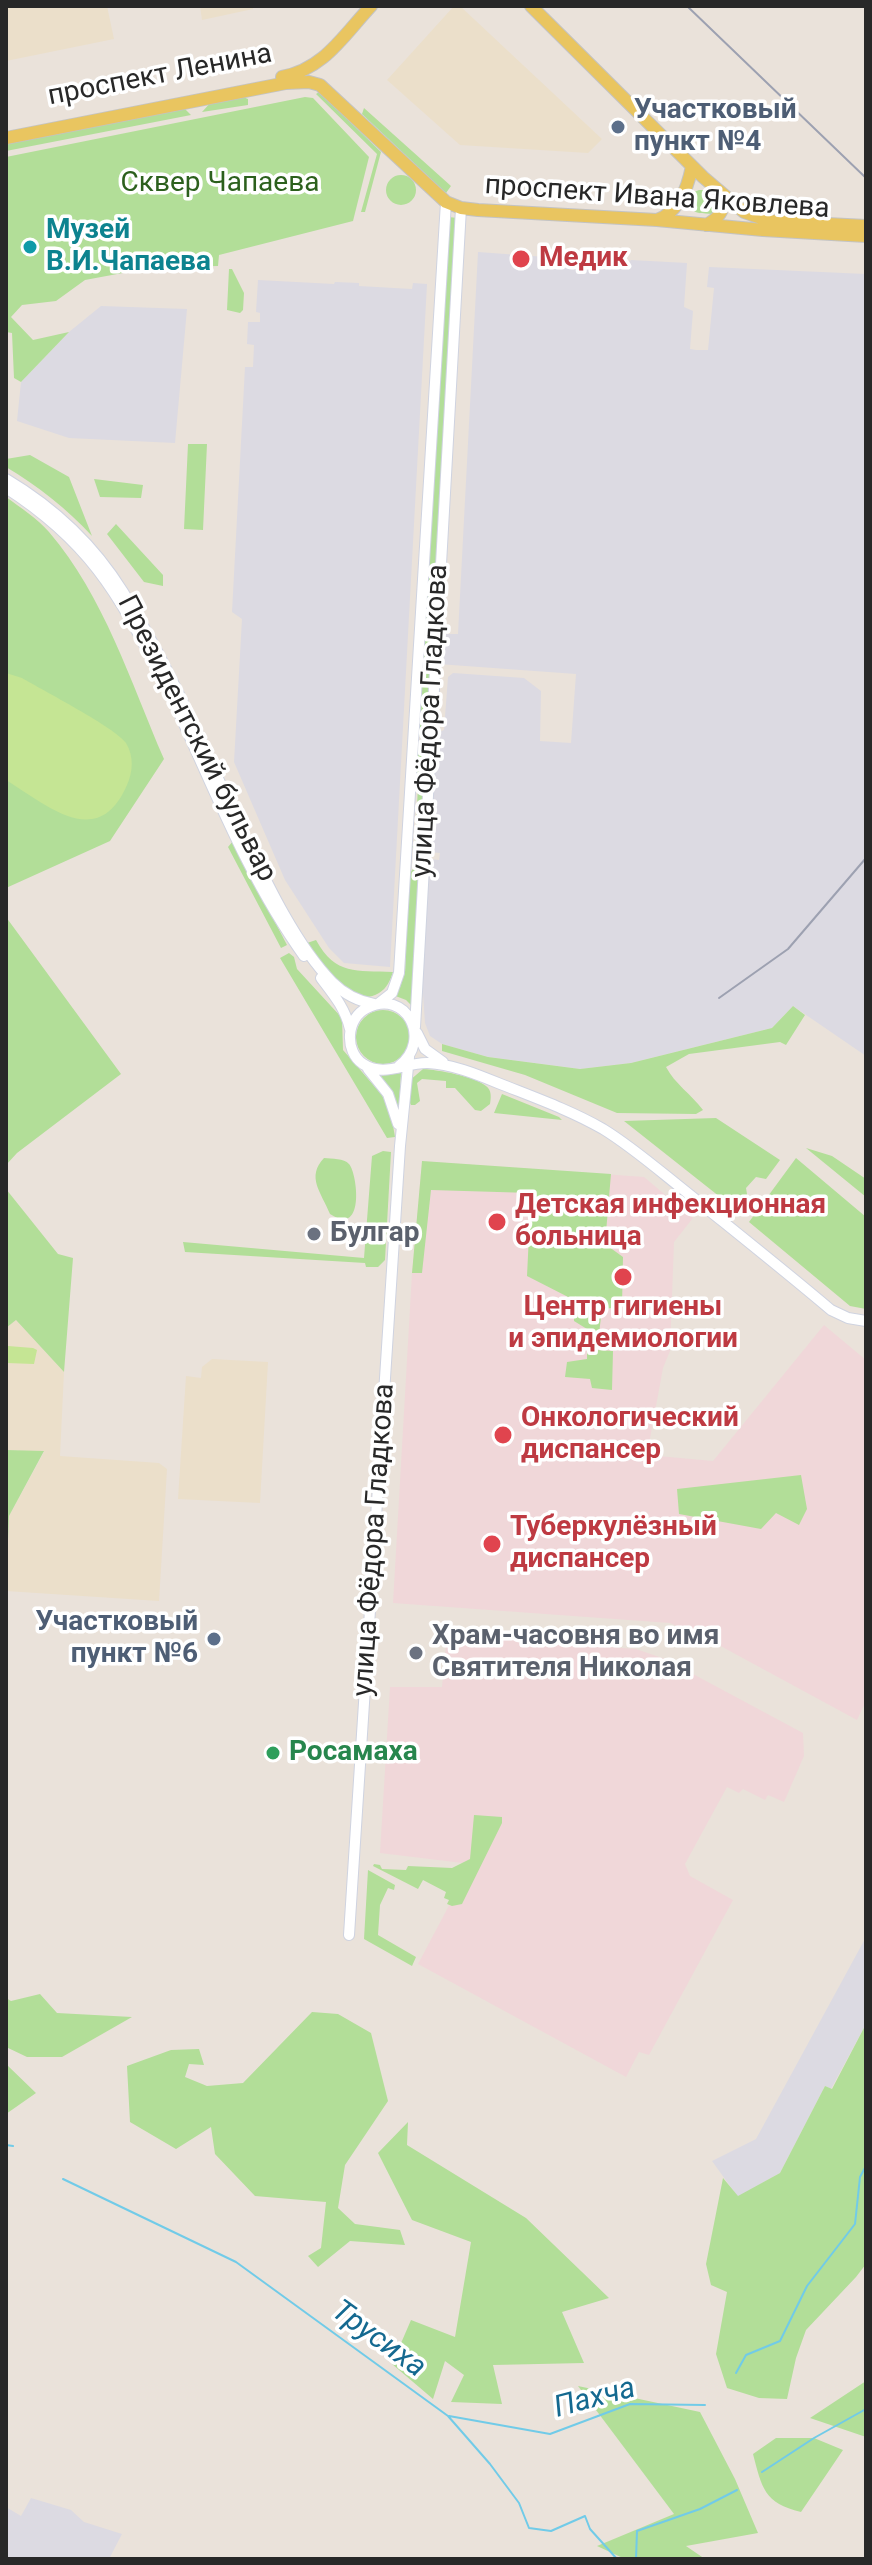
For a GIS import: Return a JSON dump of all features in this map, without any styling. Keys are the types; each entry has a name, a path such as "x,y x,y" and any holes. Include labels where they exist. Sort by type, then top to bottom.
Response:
{"main road":[{"name":"проспект Ленина","path":"6,130 290,75 320,62 371,6"},
{"name":"проспект Ивана Яковлева","path":"531,6 723,196 744,212 761,219 866,226"},
{"path":"320,62 317,74 320,85 446,202"},
{"name":"проспект Ленина","path":"6,138 294,82 320,85"},
{"path":"657,220 673,210 688,182 692,166"},
{"path":"705,225 719,217 723,196"},
{"name":"проспект Ивана Яковлева","path":"446,202 461,208 866,236"},
{"name":"улица Фёдора Гладкова","path":"377,1004 392,993 399,973 446,202"},
{"name":"улица Фёдора Гладкова","path":"415,1029 461,208"},
{"path":"433,415 449,416"},
{"name":"Президентский бульвар","path":"6,479 66,523 103,562 142,624 256,860 308,951 340,989 358,1000 377,1004"},
{"name":"Президентский бульвар","path":"6,488 53,522 107,579 192,731 251,866 272,906 297,947 339,1000 350,1031"},
{"path":"413,742 430,742"},
{"path":"405,861 423,861"},
{"path":"451,1067 425,1049 409,1016 399,1008 377,1004 369,1007 357,1016 350,1031 353,1051 365,1065 379,1070 405,1063 451,1067 542,1101 605,1131 647,1161 831,1310 854,1321 866,1321"},
{"path":"405,1063 414,1044 415,1029"},
{"name":"улица Фёдора Гладкова","path":"349,1935 405,1063"},
{"name":"улица Фёдора Гладкова","path":"365,1065 388,1094 395,1109 400,1146"}],"shaded area":[{"path":"6,6 107,6 114,39 6,61"},
{"path":"200,6 253,6 253,9 202,20"},
{"path":"454,6 460,6 602,139 588,153 460,145 387,80"},
{"path":"478,252 628,263 631,260 687,263 684,307 693,311 690,349 696,350 708,350 714,288 707,287 709,267 866,274 866,1056 793,1006 772,1028 631,1063 580,1069 488,1057 442,1044 430,1036 425,1023 422,978 430,859 439,860 440,853 429,852 437,733 444,730 448,677 453,673 524,678 541,691 540,741 571,743 576,674 438,664 440,634 458,634"},
{"path":"258,280 359,283 359,286 412,289 413,283 427,284 390,967 344,963 329,948 285,880 234,762 242,619 232,612 245,367 253,367 254,345 247,344 248,322 260,322 260,313 256,312"},
{"path":"101,306 187,309 175,443 69,438 17,421 21,382 69,332"},
{"path":"422,1161 644,1177 693,1218 674,1242 670,1351 663,1368 647,1455 713,1461 824,1325 866,1360 866,1701 857,1720 715,1643 670,1623 393,1603 412,1273"},
{"path":"16,1320 64,1372 60,1456 159,1463 167,1469 159,1601 6,1591 9,1516 44,1452 6,1450 6,1328"},
{"path":"212,1359 268,1362 260,1503 178,1499 186,1376 201,1378 202,1367"},
{"path":"447,1635 636,1649 665,1659 803,1733 804,1756 784,1802 768,1795 765,1800 743,1789 739,1793 727,1787 685,1864 690,1876 733,1900 649,2055 639,2052 626,2077 418,1964 471,1864 380,1853 390,1687 442,1687"},
{"path":"866,1937 866,2024 831,2089 825,2086 780,2173 738,2197 712,2161 756,2139"},
{"path":"31,2498 71,2510 84,2522 122,2534 109,2559 6,2559 6,2507 21,2516"}],"green space":[{"path":"319,92 381,152 365,212 361,212 377,154 316,94"},
{"path":"238,95 248,99 248,105 202,112 212,101"},
{"name":"Сквер Чапаева","path":"305,97 313,98 369,157 353,221 219,255 218,266 175,267 85,280 56,301 22,305 11,317 33,340 69,332 21,382 14,378 12,333 6,332 6,157"},
{"path":"184,108 191,115 6,151 6,143"},
{"path":"364,108 451,186 446,193 362,114"},
{"path":"401,175 407,176 415,184 415,196 407,204 401,205 395,204 387,196 386,190 387,184 395,176"},
{"path":"703,190 716,203 712,214 696,212 690,206 694,192"},
{"path":"449,217 457,218 428,734 421,736 418,735"},
{"path":"229,269 232,269 244,293 240,313 227,310"},
{"path":"188,444 207,444 203,530 184,529"},
{"path":"30,455 69,477 92,536 52,498 6,467 6,459"},
{"path":"94,479 143,485 141,498 100,497"},
{"path":"6,497 49,532 86,584 115,641 164,759 110,841 6,888"},
{"path":"116,524 163,575 163,586 144,582 107,534"},
{"path":"6,673 22,678 78,709 126,743 131,759 129,780 115,805 102,816 87,819 71,817 38,801 6,780"},
{"path":"417,748 426,748 420,849 411,847 415,845 418,786 413,783"},
{"path":"233,841 287,945 281,948 228,847"},
{"path":"413,869 419,870 413,1007 406,1000 393,995 400,987 405,972 409,874"},
{"path":"6,917 121,1074 17,1153 6,1165"},
{"path":"316,940 331,960 348,969 393,972 388,984 379,993 368,997 357,996 347,990 328,972 307,943"},
{"path":"289,953 294,957 297,969 342,1018 343,1050 382,1095 391,1114 395,1137 387,1138 280,958"},
{"path":"793,1006 805,1015 786,1045 780,1042 689,1054 666,1067 703,1110 696,1114 617,1113 525,1075 442,1051 442,1044 488,1057 580,1069 631,1063 772,1028"},
{"path":"383,1010 402,1018 410,1037 402,1056 383,1064 364,1056 356,1037 364,1018"},
{"path":"423,1069 456,1074 480,1082 489,1090 490,1104 481,1111 475,1110 455,1088 446,1088 446,1081 422,1079 417,1083 420,1101 411,1105 407,1097 409,1081"},
{"path":"401,1073 399,1105 398,1106 380,1076"},
{"path":"502,1094 559,1117 562,1120 494,1113"},
{"path":"716,1118 780,1160 766,1179 756,1177 746,1188 748,1200 739,1212 624,1121"},
{"path":"806,1148 832,1156 866,1179 866,1197"},
{"path":"383,1151 391,1152 385,1260 378,1267 366,1267 365,1263 185,1252 183,1242 364,1258 372,1156"},
{"path":"324,1158 344,1161 352,1169 356,1201 349,1217 341,1219 330,1214 319,1192 316,1172"},
{"path":"796,1158 866,1217 866,1309 850,1306 749,1222"},
{"path":"422,1161 611,1174 605,1244 623,1257 622,1307 602,1309 597,1350 613,1351 612,1390 592,1388 590,1379 565,1377 567,1362 587,1359 587,1329 574,1321 574,1300 527,1276 531,1193 431,1190 422,1273 412,1273"},
{"path":"6,1189 58,1254 73,1258 64,1372 16,1320 6,1328"},
{"path":"8,1346 37,1350 34,1364 7,1363"},
{"path":"6,1450 44,1451 9,1516 6,1589"},
{"path":"801,1475 807,1509 799,1525 776,1513 761,1529 679,1514 677,1489"},
{"path":"474,1815 502,1817 502,1823 462,1904 447,1904 449,1900 444,1898 446,1892 423,1880 418,1889 373,1866 406,1870 408,1866 452,1868 470,1859"},
{"path":"368,1870 395,1885 394,1890 388,1888 380,1905 378,1935 416,1957 412,1966 364,1939"},
{"path":"40,1994 57,2013 132,2017 62,2057 27,2057 6,2047 6,1998 11,2001"},
{"path":"312,2012 338,2014 371,2033 388,2101 345,2165 338,2208 355,2224 400,2230 405,2245 350,2241 318,2267 308,2256 321,2248 326,2202 255,2196 215,2154 211,2127 176,2149 130,2122 127,2066 171,2050 199,2049 204,2065 189,2064 185,2077 207,2086 243,2083"},
{"path":"866,2024 866,2264 806,2330 787,2399 759,2398 727,2388 716,2354 727,2292 711,2285 706,2264 723,2178 738,2196 780,2173 825,2086 832,2089"},
{"path":"6,2064 36,2093 6,2114"},
{"path":"408,2122 407,2145 526,2218 609,2298 562,2312 584,2363 493,2365 502,2404 451,2402 464,2375 445,2361 433,2399 392,2364 411,2320 455,2337 471,2242 412,2220 378,2153"},
{"path":"866,2381 866,2437 810,2418"},
{"path":"578,2386 700,2412 735,2479 758,2533 686,2546 705,2559 625,2559 597,2546 674,2514"},
{"path":"776,2438 814,2438 843,2450 801,2512 779,2504 762,2485 753,2454"}],"waterway":[{"name":"Трусиха","path":"6,2145 13,2146"},
{"name":"Пахча","path":"736,2373 746,2355 780,2341 807,2286 855,2224 860,2177 866,2166"},
{"name":"Трусиха","path":"63,2179 236,2262 448,2416 519,2503 529,2528 551,2531 585,2516 590,2529 617,2559"},
{"name":"Пахча","path":"449,2416 550,2434 630,2404 705,2405"},
{"path":"762,2472 866,2409"},
{"path":"636,2559 637,2531 700,2509 737,2490"}],"railway":[{"path":"687,6 866,178"},
{"path":"719,998 788,949 866,858"}],"place":[{"name":"Участковый пункт №4","path":"618,127"},
{"name":"Музей В.И.Чапаева","path":"30,247"},
{"name":"Медик","path":"521,259"},
{"name":"Детская инфекционная больница","path":"497,1222"},
{"name":"Булгар","path":"314,1234"},
{"name":"Центр гигиены и эпидемиологии","path":"623,1277"},
{"name":"Онкологический диспансер","path":"503,1435"},
{"name":"Туберкулёзный диспансер","path":"492,1544"},
{"name":"Участковый пункт №6","path":"214,1639"},
{"name":"Храм-часовня во имя Святителя Николая","path":"416,1653"},
{"name":"Росамаха","path":"273,1753"}]}
